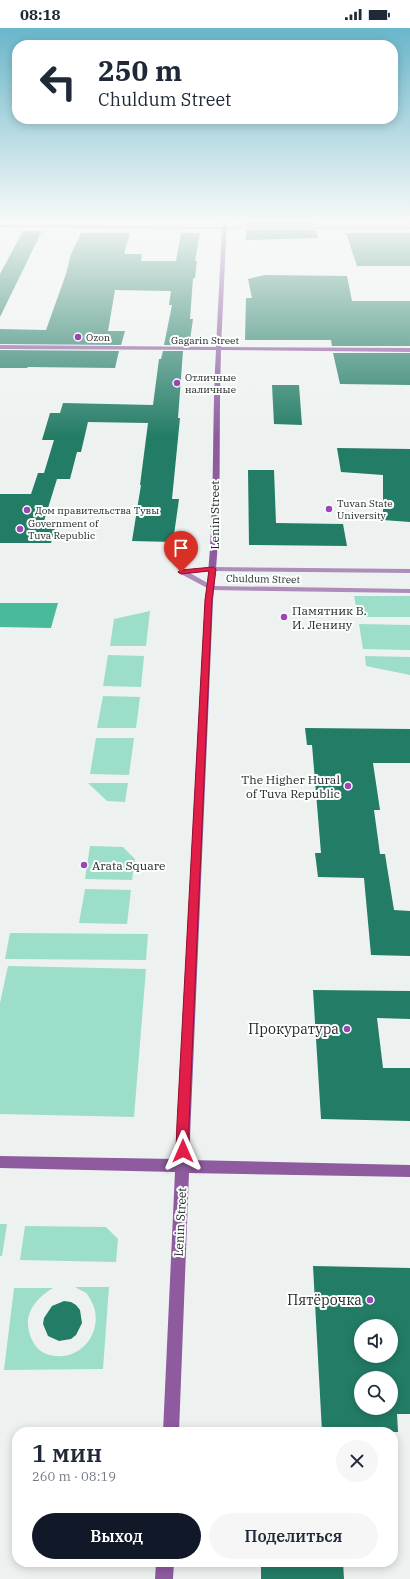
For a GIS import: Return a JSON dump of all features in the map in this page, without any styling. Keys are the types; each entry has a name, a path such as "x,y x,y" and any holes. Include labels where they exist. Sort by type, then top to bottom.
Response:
{"street":[{"name":"Lenin Street","path":"171,1427 183,1123 209,600 214,559 215,424 222,292"},
{"name":"Gagarin Street","path":"0,347 410,350"},
{"name":"Chuldum Street","path":"410,571 213,569 181,572 211,588 410,591"},
{"path":"0,1162 410,1171"},
{"path":"164,1579 165,1567"}],"shaded area":[{"path":"354,596 410,596 410,617 358,617"},
{"path":"0,603 58,603 51,628 0,627"},
{"path":"150,611 146,646 110,646 114,619"},
{"path":"359,624 410,625 410,650 363,649"},
{"path":"108,655 144,656 141,687 103,686"},
{"path":"365,656 410,657 410,675 366,666"},
{"path":"103,696 140,697 136,728 97,728"},
{"path":"96,738 134,738 129,775 90,774"},
{"path":"88,783 128,783 125,802 107,801"},
{"path":"90,846 123,847 135,859 132,880 85,879"},
{"path":"85,889 131,890 127,924 79,923"},
{"path":"10,933 148,934 146,960 5,959"},
{"path":"8,966 146,969 134,1117 0,1114 0,1003"},
{"path":"0,1224 7,1224 2,1256 0,1256"},
{"path":"25,1226 106,1227 118,1239 116,1262 20,1260"},
{"path":"75,1287 109,1287 103,1369 4,1370 14,1288 53,1288 35,1303 28,1319 28,1325 31,1337 40,1351 55,1356 66,1356 76,1352 84,1346 94,1329 96,1318 94,1307 89,1297 86,1293"}],"building":[{"path":"0,292 12,292 0,317"},
{"path":"59,292 115,292 108,331 125,331 121,345 0,344 0,329 46,330"},
{"path":"171,292 192,292 190,319 193,319 190,340 184,339 184,345 164,345 172,305 169,305"},
{"path":"251,292 350,292 352,301 410,301 410,346 332,346 331,340 245,340 246,298 252,298"},
{"path":"0,350 119,351 115,368 0,368"},
{"path":"163,351 183,351 178,418 180,418 172,499 179,499 173,542 132,541 141,485 148,423 88,422 81,452 77,452 70,479 57,479 44,521 57,521 51,543 0,543 0,494 31,494 38,473 44,473 54,440 42,440 50,413 60,413 63,403 153,405 159,359 161,359"},
{"path":"333,353 410,353 410,385 340,384"},
{"path":"272,385 299,385 302,425 274,424"},
{"path":"337,448 410,449 410,522 383,520 383,475 341,472"},
{"path":"248,470 274,470 276,523 343,524 347,546 249,545"},
{"path":"305,728 410,729 410,763 373,763 380,810 374,810 380,854 385,854 394,910 410,911 410,956 371,955 364,878 318,877 315,853 321,853 312,745 307,745"},
{"name":"Прокуратура","path":"313,990 410,991 410,1019 377,1018 383,1068 410,1068 410,1121 321,1119"},
{"path":"313,1266 410,1268 410,1414 398,1414 398,1371 354,1371 354,1415 397,1415 398,1427 322,1427"},
{"path":"64,1301 71,1302 76,1305 80,1310 82,1323 76,1335 71,1339 59,1341 48,1336 43,1324 44,1318 52,1306"},
{"path":"261,1567 343,1567 344,1579 261,1579"}],"place":[{"name":"Ozon","path":"78,337"},
{"name":"Отличные наличные","path":"177,383"},
{"name":"Tuvan State University","path":"329,509"},
{"name":"Дом правительства Тувы","path":"27,510"},
{"name":"Government of Tuva Republic","path":"20,529"},
{"name":"Памятник В. И. Ленину","path":"284,617"},
{"name":"The Higher Hural of Tuva Republic","path":"348,786"},
{"name":"Arata Square","path":"84,865"},
{"name":"Прокуратура","path":"347,1029"},
{"name":"Пятёрочка","path":"370,1300"}],"route":[{"path":"181,572 213,569 209,600 183,1123 183,1151"}]}
